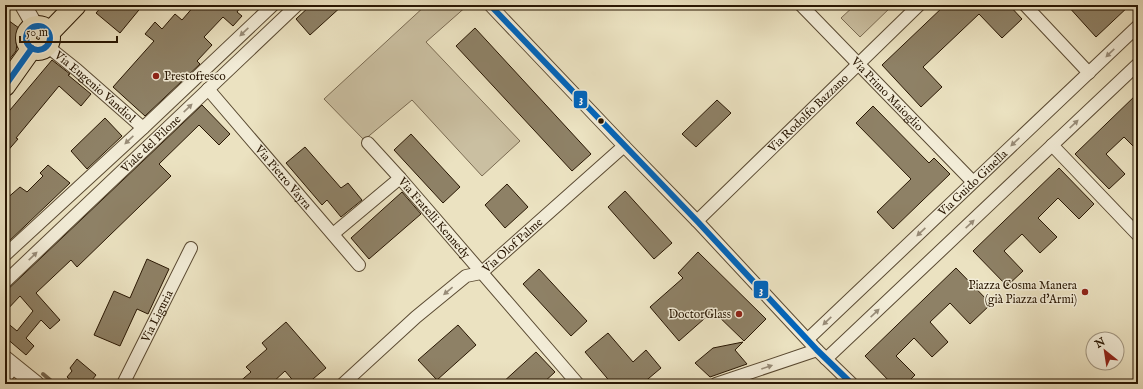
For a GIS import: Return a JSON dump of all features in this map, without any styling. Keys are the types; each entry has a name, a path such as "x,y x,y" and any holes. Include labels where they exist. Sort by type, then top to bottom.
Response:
{"main road":[{"path":"5,86 41,38 76,5"}],"street":[{"path":"23,5 41,38"},
{"name":"Viale del Pilone","path":"5,255 143,128 273,5"},
{"name":"Viale del Pilone","path":"5,282 297,5"},
{"path":"490,5 697,221 826,359 852,384"},
{"name":"Via Primo Maioglio","path":"801,5 974,182"},
{"name":"Via Rodolfo Bazzano","path":"697,221 919,5"},
{"path":"1025,5 1089,73"},
{"name":"Via Guido Ginella","path":"808,339 1138,26"},
{"name":"Via Eugenio Vandiol","path":"41,38 143,128"},
{"path":"826,359 1138,64"},
{"name":"Via Pietro Vayra","path":"208,89 359,265"},
{"name":"Via Fratelli Kennedy","path":"368,143 578,384"},
{"path":"1052,145 1138,235"},
{"name":"Via Olof Palme","path":"344,384 416,317 466,276 481,273 624,146"},
{"path":"332,234 400,178"},
{"name":"Via Liguria","path":"123,384 191,248"},
{"path":"716,384 818,350"},
{"path":"8,368 36,384"}],"shaded area":[{"path":"426,5 468,5 426,42 520,141 482,176 412,100 364,140 324,99"},
{"path":"855,5 893,5 860,37 841,18"}],"building":[{"path":"103,5 143,5 120,33 96,13"},
{"name":"Prestofresco","path":"195,5 242,5 237,12 242,16 233,26 223,17 204,37 212,45 197,61 200,64 145,116 113,87 154,41 145,34 155,22 162,29 175,14 182,20"},
{"path":"311,5 343,5 310,35 296,19"},
{"path":"945,5 1009,5 1022,19 1002,38 979,14 923,67 942,87 921,107 882,65"},
{"path":"1067,5 1130,5 1096,37"},
{"path":"5,18 19,28 16,51 5,65"},
{"path":"475,28 591,154 572,171 456,46"},
{"path":"52,60 70,74 68,75 91,94 81,106 59,86 16,138 18,139 5,154 5,116"},
{"path":"1138,93 1138,151 1124,137 1106,154 1125,174 1109,189 1075,154"},
{"path":"717,100 731,113 696,147 682,134"},
{"path":"202,105 230,134 219,145 199,125 159,164 171,176 77,267 71,260 36,293 60,320 50,329 41,320 26,338 34,346 26,355 5,337 5,321 17,331 33,311 20,296 5,312 5,292"},
{"path":"873,106 929,163 934,158 950,174 893,229 877,212 911,179 856,123"},
{"path":"105,118 122,136 87,169 71,151"},
{"path":"411,134 460,187 443,203 394,150"},
{"path":"305,147 341,188 348,183 362,200 341,217 327,200 322,205 286,163"},
{"path":"48,165 70,183 5,245 5,200 20,187 27,192 43,176 40,173"},
{"path":"1059,168 1094,204 1079,219 1058,198 1038,218 1057,237 1040,253 1022,234 1004,251 1023,271 1007,286 973,251"},
{"path":"507,184 528,207 505,228 485,205"},
{"path":"625,191 672,243 654,259 608,207"},
{"path":"402,192 421,214 369,259 351,238"},
{"path":"698,252 766,319 744,341 713,311 679,341 650,307 683,278 678,273"},
{"path":"147,259 169,269 148,314 137,309 120,346 94,335 114,291 130,298"},
{"path":"956,268 991,304 970,324 950,303 930,322 948,342 932,357 914,338 896,356 915,375 906,384 892,384 865,356"},
{"path":"539,269 587,321 571,336 523,284"},
{"path":"286,322 326,368 307,384 296,384 285,371 271,384 237,384 251,372 246,367 267,349 262,343"},
{"path":"458,325 476,345 437,380 418,360"},
{"path":"608,333 633,362 646,350 661,368 642,384 612,384 585,352"},
{"path":"743,342 735,350 747,364 710,377 695,363 713,348"},
{"path":"536,352 555,372 542,384 501,384"},
{"path":"77,359 96,375 89,384 75,384 67,377 72,371 70,368"}],"waterway":[{"path":"43,374 55,384"}],"transit line":[{"name":"3","path":"490,5 697,221 817,350 852,384"},
{"name":"3","path":"38,26 47,29 50,38 47,47 38,50 29,47 26,38 29,29 38,26"},
{"name":"3","path":"5,86 32,48"}],"place":[{"name":"Prestofresco","path":"156,76"},
{"name":"Piazza Cosma Manera (già Piazza d'Armi)","path":"1085,292"},
{"name":"DoctorGlass","path":"739,314"}]}
